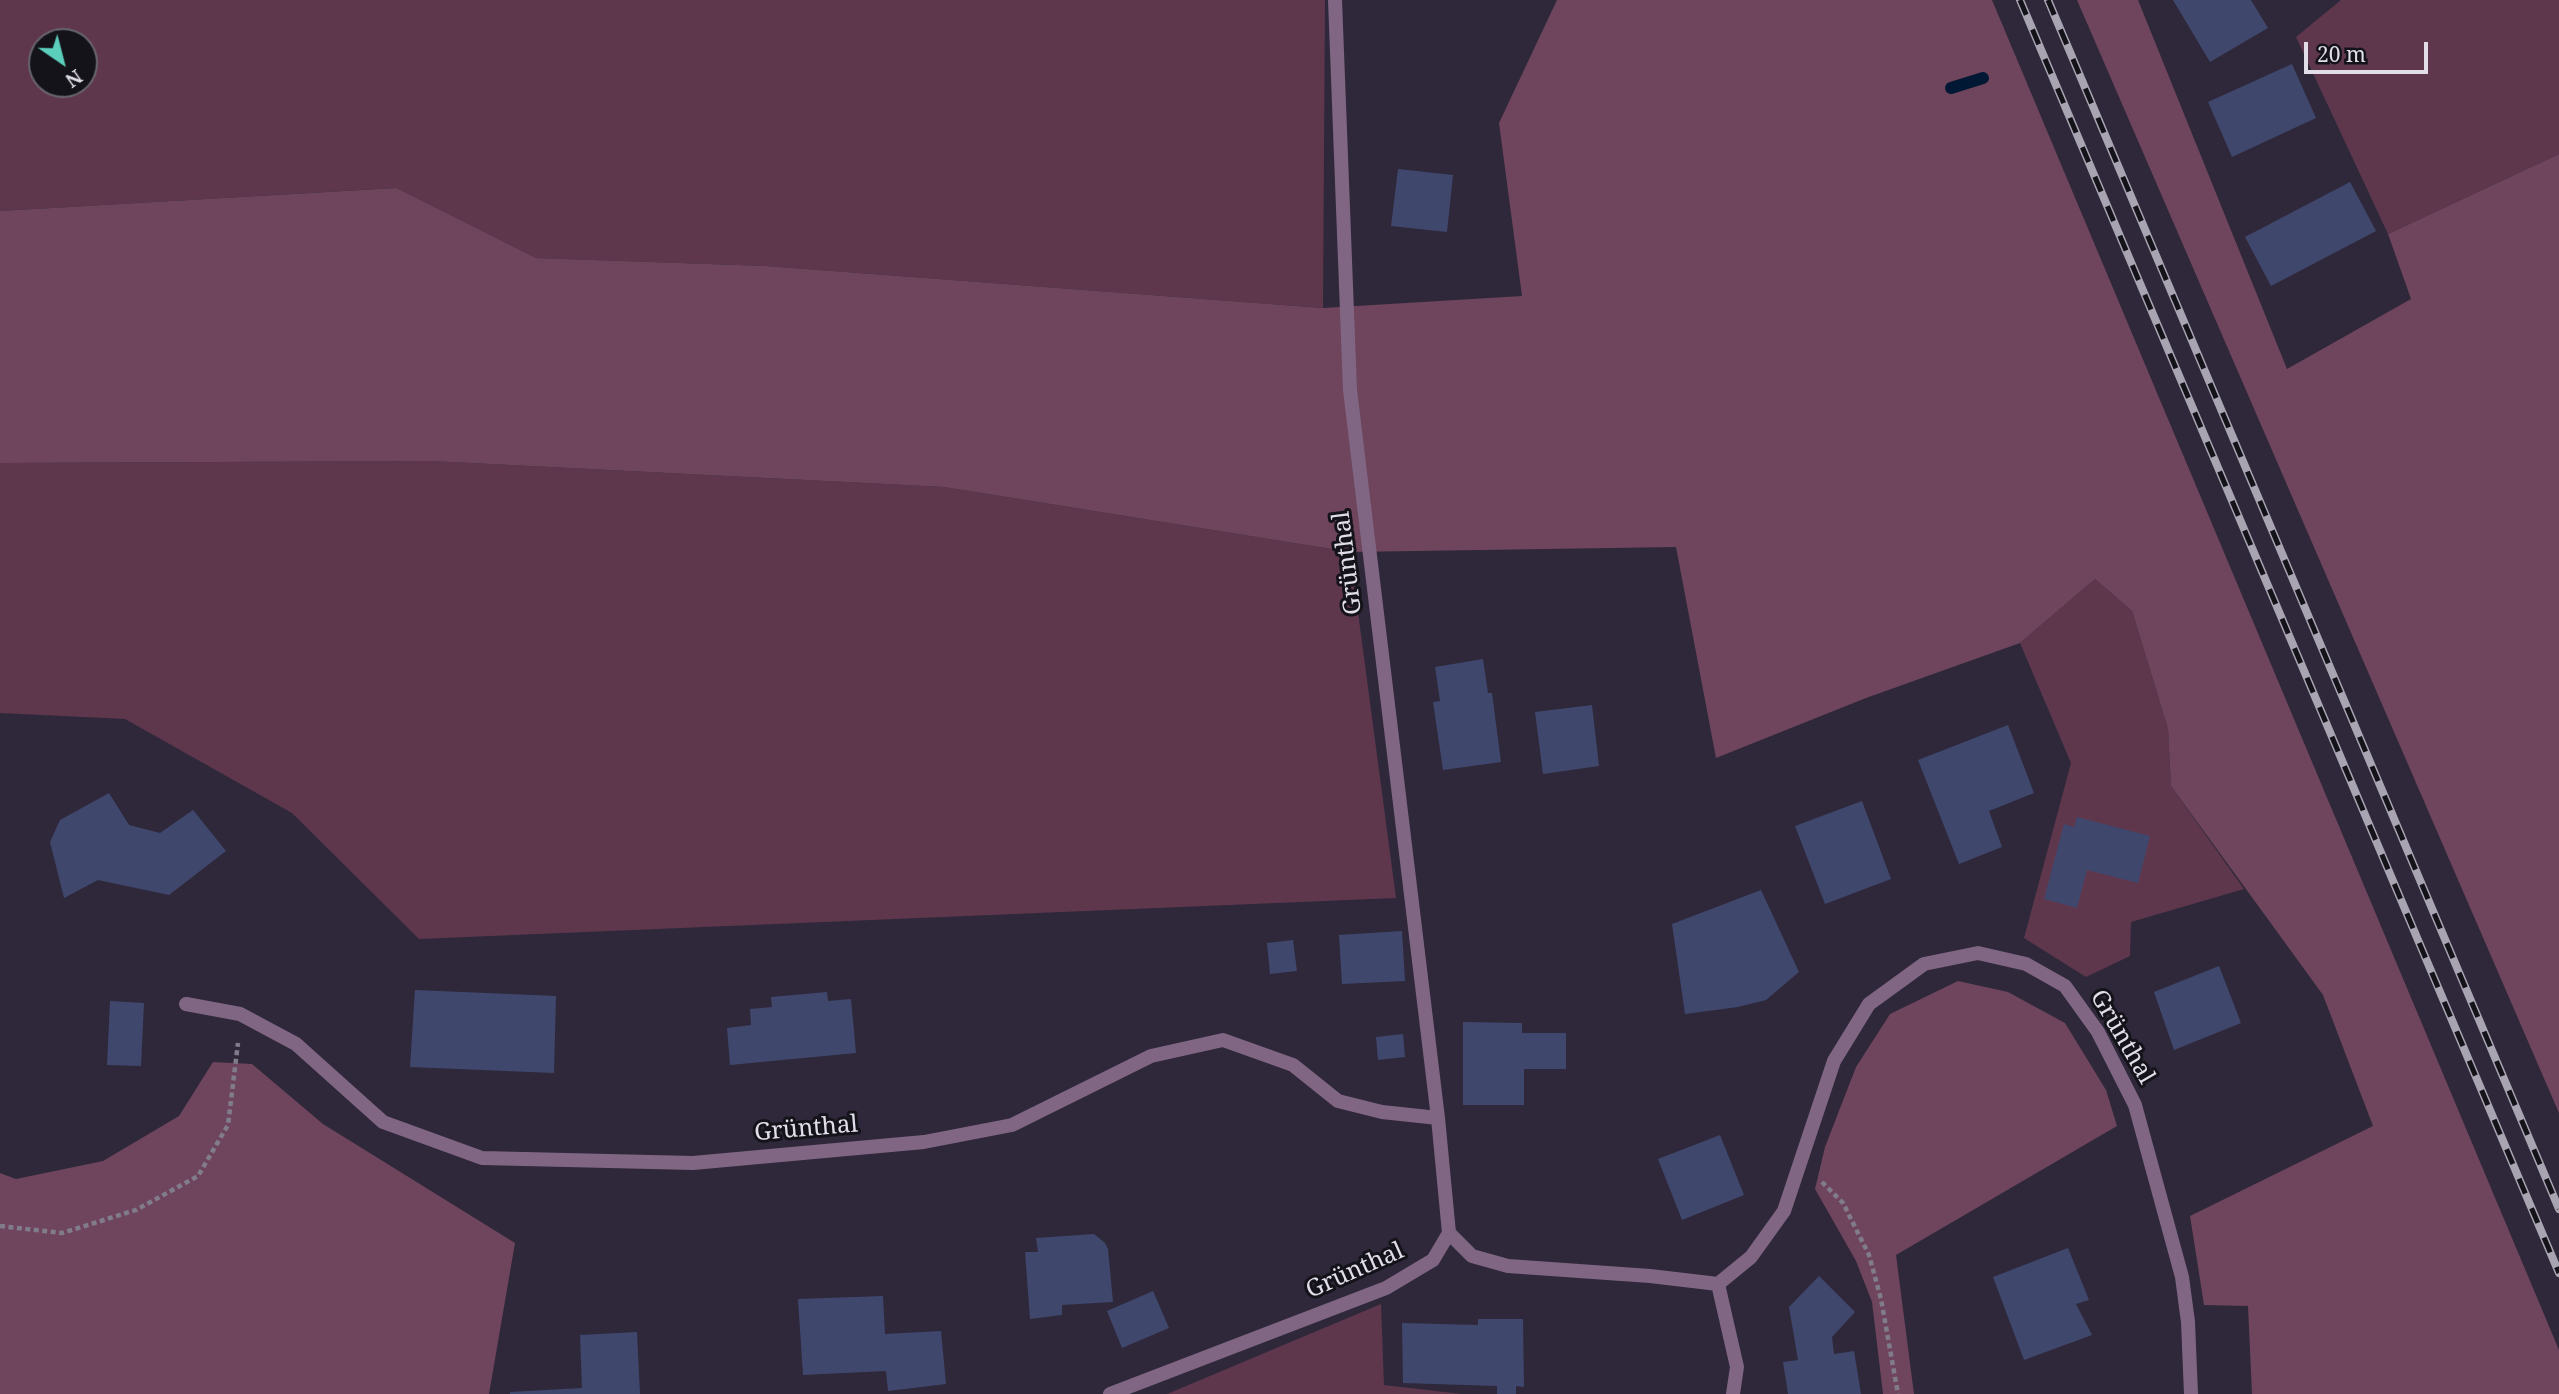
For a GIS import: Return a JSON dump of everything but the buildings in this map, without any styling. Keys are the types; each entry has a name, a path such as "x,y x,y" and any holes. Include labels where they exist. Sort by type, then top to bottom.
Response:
{"street":[{"name":"Grünthal","path":"1110,1394 1386,1288 1433,1259 1449,1233 1438,1118 1350,390 1335,0"},
{"name":"Grünthal","path":"1718,1284 1751,1257 1784,1211 1834,1061 1870,1004 1924,964 1978,953 2026,964 2065,986 2098,1032 2135,1105 2182,1277 2188,1322 2191,1394"},
{"name":"Grünthal","path":"186,1004 240,1014 296,1044 383,1122 482,1158 693,1163 923,1142 1012,1125 1152,1056 1223,1040 1293,1065 1338,1101 1382,1112 1438,1118"},
{"path":"1449,1233 1472,1256 1508,1266 1650,1276 1718,1284 1737,1367 1734,1394"}],"path":[{"path":"0,1226 62,1233 135,1210 198,1176 228,1125 240,1014"},
{"path":"1802,1162 1843,1203 1869,1255 1881,1299 1898,1394"}],"shaded area":[{"path":"0,0 1325,0 1323,308 766,266 536,258 395,188 0,211"},
{"path":"1557,0 1992,0 2559,1350 2559,1394 2252,1394 2248,1306 2204,1305 2190,1216 2373,1126 2323,995 2171,786 2168,729 2132,611 2095,579 2020,643 1866,698 1716,758 1676,547 1350,552 944,487 431,461 0,463 0,211 396,188 536,258 766,266 1323,308 1522,296 1499,123"},
{"path":"2077,0 2138,0 2287,369 2411,299 2388,234 2559,154 2559,1113"},
{"path":"2341,0 2559,0 2559,154 2388,234 2296,37"},
{"path":"431,461 944,487 1350,552 1396,898 419,939 292,813 125,719 0,713 0,463"},
{"path":"2095,579 2132,611 2168,729 2171,786 2244,889 2131,922 2130,956 2086,977 2024,938 2071,763 2020,643"},
{"path":"1958,981 2008,992 2065,1023 2106,1090 2117,1126 1896,1255 1914,1394 1883,1394 1872,1302 1856,1261 1815,1189 1825,1147 1856,1067 1890,1014"},
{"path":"213,1062 252,1064 323,1124 515,1243 489,1394 0,1394 0,1173 16,1179 103,1161 179,1116"},
{"path":"1381,1304 1384,1385 1462,1394 1167,1394"}],"waterway":[{"path":"1951,88 1983,78"}],"railway":[{"path":"2020,0 2559,1273"},
{"path":"2048,0 2559,1209"}]}
